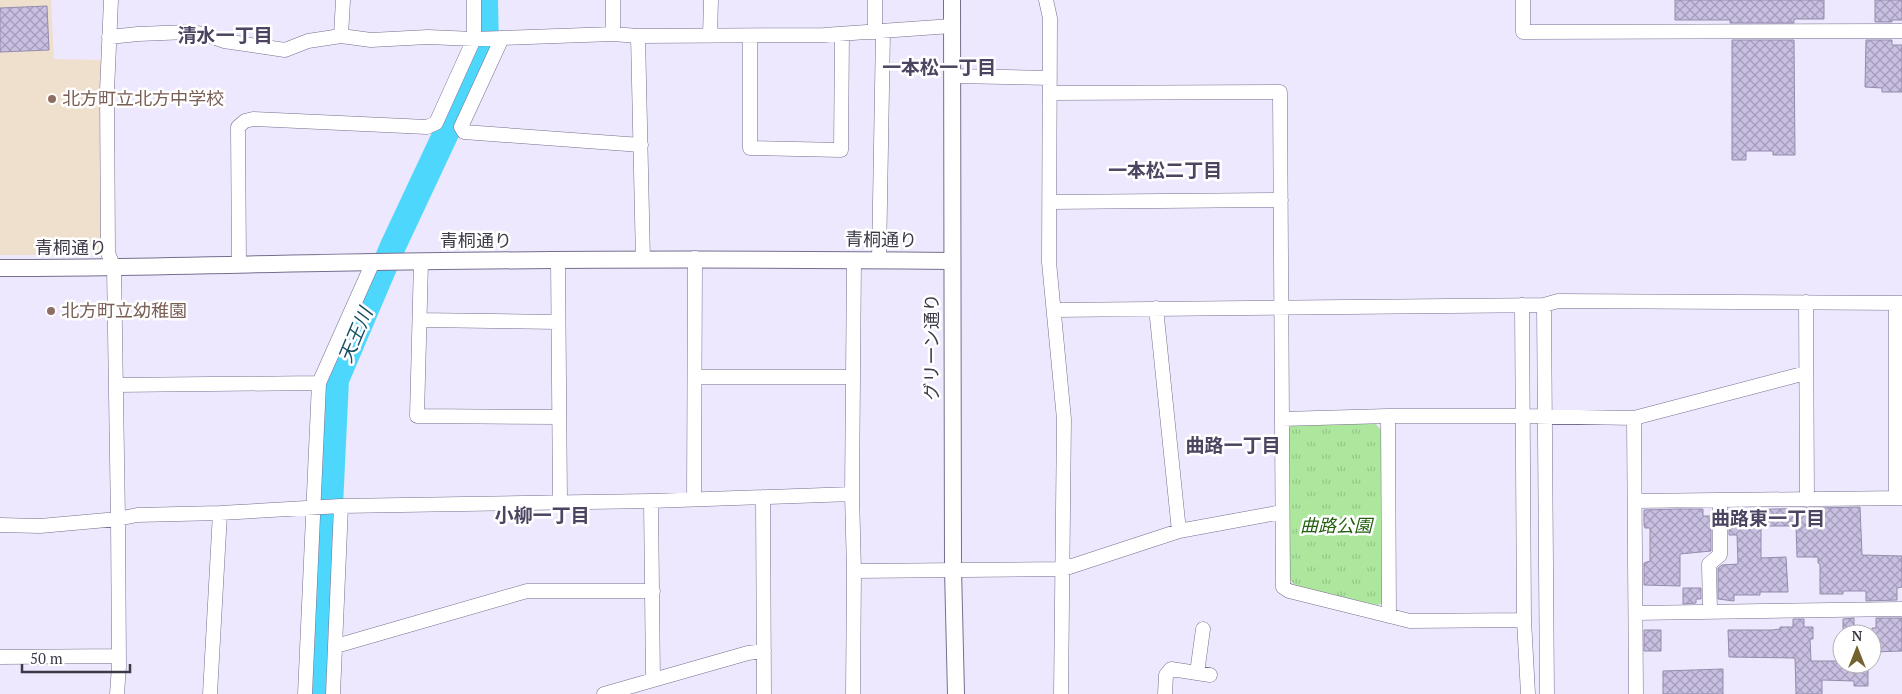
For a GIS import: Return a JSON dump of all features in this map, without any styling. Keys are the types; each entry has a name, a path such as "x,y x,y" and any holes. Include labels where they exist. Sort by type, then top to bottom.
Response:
{"street":[{"path":"111,0 106,91 108,253 114,268 119,656 117,694"},
{"path":"340,36 344,0"},
{"path":"239,265 238,127 245,121 252,119 427,127 436,124 474,39 474,0"},
{"path":"613,0 613,34"},
{"path":"710,36 711,0"},
{"path":"875,0 879,32 879,260"},
{"name":"グリーン通り","path":"952,0 953,569 956,694"},
{"path":"1046,0 1050,18 1049,262 1064,419 1061,694"},
{"path":"1523,0 1523,32 1902,31"},
{"path":"109,37 188,32 204,34 224,41 285,50 308,41 340,36 372,40 428,37 474,39 613,34 638,36 750,36 842,34 952,26"},
{"path":"750,36 750,148 841,150 842,34"},
{"path":"638,36 642,145 643,260"},
{"path":"502,38 461,127 464,132 642,145"},
{"path":"952,76 1050,78"},
{"path":"1050,93 1280,92 1283,587 1289,591 1410,621 1524,620"},
{"path":"1050,202 1281,200"},
{"path":"694,499 695,258"},
{"name":"青桐通り","path":"0,268 114,268 373,262 695,258 952,261"},
{"path":"558,260 560,502"},
{"path":"853,694 854,260"},
{"path":"305,694 320,383 373,262"},
{"path":"421,262 417,416 559,416"},
{"path":"1054,310 1544,305 1558,301 1899,303 1899,498 1634,500"},
{"path":"1806,302 1807,500"},
{"path":"1522,305 1524,620 1528,694"},
{"path":"1544,305 1548,694"},
{"path":"1156,308 1179,531"},
{"path":"420,320 558,322"},
{"path":"1282,419 1388,416 1634,418 1806,373"},
{"path":"695,377 853,377"},
{"path":"116,385 320,383"},
{"path":"1388,416 1389,616"},
{"path":"1634,418 1636,694"},
{"path":"0,525 40,526 152,514 220,513 342,506 651,501 852,494"},
{"path":"763,497 764,694"},
{"path":"1710,612 1710,564 1720,555 1720,500"},
{"path":"651,501 653,680"},
{"path":"333,694 342,506"},
{"path":"854,571 1063,568 1179,531 1282,512"},
{"path":"210,694 220,513"},
{"path":"336,646 527,591 653,591"},
{"path":"1636,613 1902,609"},
{"path":"1164,694 1166,675 1171,669 1204,674 1203,629"},
{"path":"604,694 748,653 764,651"},
{"path":"0,657 119,656"}],"shaded area":[{"name":"北方町立北方中学校","path":"0,0 51,0 54,59 103,60 102,251 58,251 58,255 0,255"}],"green space":[{"name":"曲路公園","path":"1375,423 1381,430 1384,603 1377,605 1296,586 1290,580 1289,428 1294,424"}],"building":[{"path":"1675,0 1824,0 1824,19 1794,19 1794,23 1730,23 1730,20 1675,20"},
{"path":"1875,0 1902,0 1902,20 1875,22"},
{"path":"47,6 49,50 0,52 0,8"},
{"path":"1732,40 1794,40 1795,155 1773,155 1773,151 1746,151 1746,160 1732,160"},
{"path":"1866,40 1892,40 1892,45 1902,45 1902,92 1882,92 1882,88 1865,87"},
{"path":"1860,507 1862,555 1902,556 1902,587 1897,588 1897,600 1866,601 1866,591 1820,594 1820,564 1818,563 1818,557 1797,557 1796,526 1761,526 1761,558 1786,557 1788,592 1760,592 1760,595 1734,595 1734,601 1718,599 1718,568 1722,565 1738,564 1737,535 1729,535 1729,523 1734,523 1734,510"},
{"path":"1703,509 1703,516 1711,516 1711,551 1680,554 1680,586 1644,585 1644,563 1650,561 1650,528 1645,528 1644,525 1644,510"},
{"path":"1683,588 1701,588 1701,599 1696,599 1696,603 1683,604"},
{"path":"1854,618 1854,624 1843,624 1843,619"},
{"path":"1876,618 1902,618 1902,651 1882,652 1882,624 1876,624"},
{"path":"1793,619 1804,619 1804,627 1813,627 1813,639 1810,639 1811,661 1832,661 1832,674 1868,674 1868,686 1854,686 1854,681 1822,680 1822,694 1796,694 1795,658 1729,657 1728,630 1772,630 1780,629 1780,627 1793,627"},
{"path":"1644,630 1661,630 1661,651 1644,651"},
{"path":"1723,669 1723,694 1663,694 1663,671"}],"waterway":[{"name":"天王川","path":"321,694 336,380 393,246 486,48 485,0"}],"place":[{"name":"北方町立北方中学校","path":"52,99"},
{"name":"北方町立幼稚園","path":"51,311"}],"district":[{"name":"清水一丁目","path":"225,35"},
{"name":"一本松一丁目","path":"939,67"},
{"name":"一本松二丁目","path":"1165,170"},
{"name":"曲路一丁目","path":"1233,445"},
{"name":"小柳一丁目","path":"542,515"},
{"name":"曲路東一丁目","path":"1768,518"}]}
